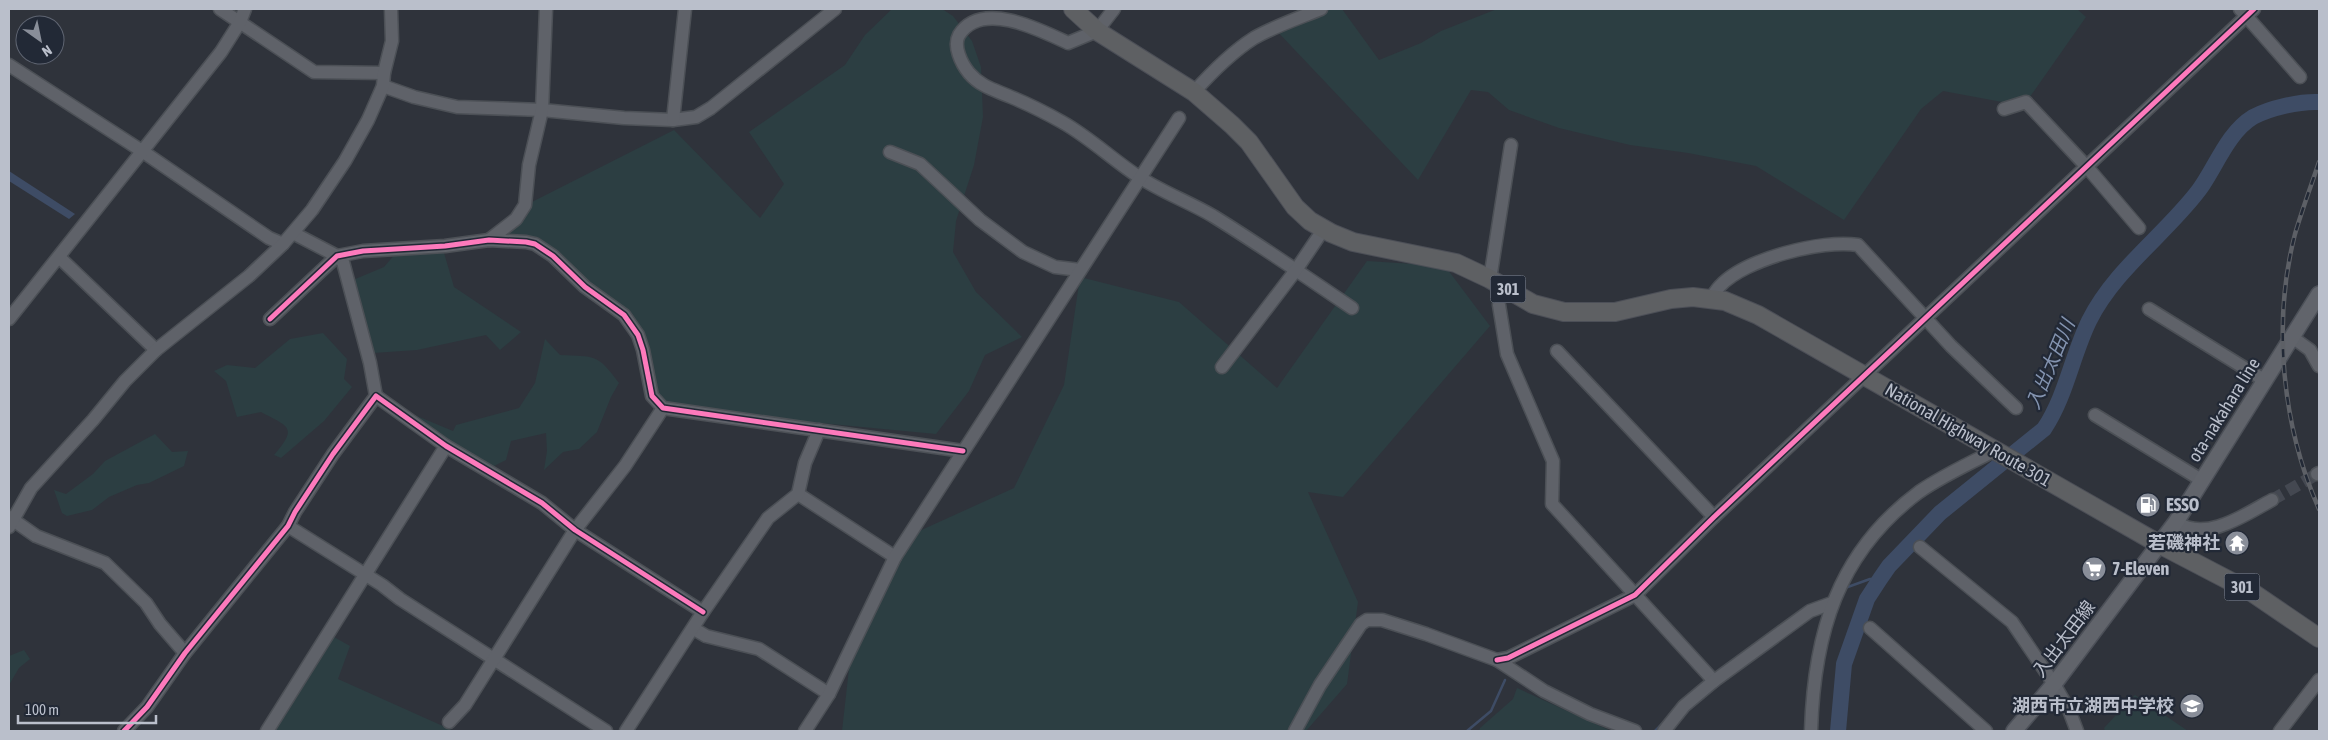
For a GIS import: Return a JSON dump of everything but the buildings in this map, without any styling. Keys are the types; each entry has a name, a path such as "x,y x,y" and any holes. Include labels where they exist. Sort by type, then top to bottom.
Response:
{"highway":[{"name":"National Highway Route 301","path":"1073,9 1097,31 1194,92 1249,142 1295,207 1323,230 1353,242 1456,263 1490,279 1533,304 1572,313 1615,312 1671,299 1711,298 1725,301 1758,314 2159,544 2254,593 2319,638"}],"main road":[{"name":"ota-nakahara line","path":"2159,544 2203,481 2319,294"},
{"name":"入出太田線","path":"2014,731 2054,684 2159,544"}],"street":[{"path":"220,9 314,72 384,80 414,97 457,107 542,110 624,118 673,120 696,117 710,108 835,9"},
{"path":"9,319 222,52 240,22 245,9"},
{"path":"185,653 160,624 146,603 105,563 36,536 10,521 31,488 93,420 125,381 156,350 249,276 283,244 312,210 345,161 368,120 384,80 392,41 391,9"},
{"path":"489,240 516,219 525,205 529,165 542,110 546,9"},
{"path":"673,120 685,9"},
{"path":"1114,9 1097,31 1068,43 1044,31 994,15 981,17 963,28 958,37 957,47 969,72 984,87 1012,97 1064,123 1140,178 1211,215 1352,308"},
{"path":"1194,92 1208,76 1253,39 1274,28 1321,9"},
{"path":"1497,660 1508,658 1634,595 1714,516 2087,167 2247,11 2300,77"},
{"path":"9,66 142,151 269,238 283,244"},
{"path":"2004,109 2026,102 2087,167 2139,228"},
{"path":"805,731 829,694 895,557 1180,118"},
{"path":"1490,279 1511,145"},
{"path":"890,152 920,164 980,220 1023,252 1055,267 1080,270"},
{"path":"1222,367 1296,270 1323,230"},
{"path":"293,233 337,256 343,262 370,363 376,396 446,446 542,503 575,530 703,612"},
{"path":"270,319 337,256 363,251 445,246 489,240 512,240 535,244 553,256 585,287 624,315 638,335 643,350 652,396 663,408 963,452"},
{"path":"1711,298 1720,285 1734,275 1775,255 1807,248 1858,245 1951,346 2016,408"},
{"path":"59,257 156,350"},
{"path":"1499,305 1508,354 1553,461 1552,504 1714,681"},
{"path":"2149,309 2264,380"},
{"path":"2292,337 2310,350 2319,366"},
{"path":"1557,350 1714,516"},
{"path":"124,731 147,707 185,653 288,526 333,454 376,396"},
{"path":"449,722 465,705 575,530 625,466 663,408"},
{"path":"2095,415 2203,481"},
{"path":"626,731 694,629 703,612 768,518 798,494 805,463 819,430"},
{"path":"267,731 446,446"},
{"path":"1811,731 1816,666 1832,603 1852,564 1877,531 1895,512 1920,492 1996,450"},
{"path":"798,494 895,557"},
{"path":"2176,522 2184,528 2200,529 2219,526 2272,500"},
{"path":"288,526 606,731"},
{"path":"1920,547 2012,622 2054,684 2069,710 2077,731"},
{"path":"1664,731 1684,706 1714,681 1810,611 1832,603"},
{"path":"1295,731 1332,666 1361,624 1367,620 1382,620 1412,629 1497,660 1544,691 1590,714 1636,731"},
{"path":"1870,628 1986,731"},
{"path":"694,629 706,636 759,649 829,694"},
{"path":"2280,731 2319,680"}],"shaded area":[{"path":"892,9 942,9 953,16 972,41 981,67 983,117 974,165 956,221 953,252 976,292 1022,337 985,355 969,391 936,434 663,408 632,325 541,248 498,233 526,205 674,130 760,218 784,184 749,132 845,65 865,35"},
{"path":"1308,9 1342,9 1379,60 1421,43 1441,31 1497,9 2077,9 2086,17 2027,101 2013,104 1943,91 1921,109 1844,220 1756,166 1688,153 1630,145 1559,128 1509,110 1488,92 1471,90 1418,180 1274,28"},
{"path":"442,246 454,287 521,332 500,350 486,335 417,350 373,353 353,280 384,267 396,253"},
{"path":"1367,261 1445,266 1490,326 1343,497 1308,492 1358,602 1347,684 1306,731 842,731 853,633 917,532 1014,488 1064,385 1080,277 1179,302 1277,388"},
{"path":"323,333 347,359 344,379 352,387 324,421 281,458 274,455 286,439 288,433 284,425 261,412 237,417 226,381 214,371 227,365 255,368 290,339"},
{"path":"545,339 560,355 588,357 600,361 619,383 611,397 597,432 579,449 563,452 544,470 547,451 546,433 511,441 506,460 486,470 393,406 453,431 456,425 519,408 535,383"},
{"path":"155,434 172,452 188,451 184,466 149,483 137,485 109,497 92,510 67,516 62,513 54,490 66,494 93,474 105,461"},
{"path":"334,637 350,646 338,679 454,731 271,731"},
{"path":"24,650 30,659 19,668 9,685 9,656"},
{"path":"1517,688 1611,731 1479,731 1513,699"},
{"path":"2135,695 2188,731 2105,731 2104,728"}],"water":[{"path":"9,171 75,214 69,219 9,181"}],"waterway":[{"name":"入出太田川","path":"1838,731 1844,664 1867,599 1889,566 1940,513 2044,429 2058,403 2083,334 2100,302 2126,269 2199,190 2236,132 2253,117 2276,108 2319,102"},
{"path":"1845,588 1870,579 1880,579"},
{"path":"1467,731 1491,711 1505,680"},
{"path":"1655,731 1663,723"}],"tunnel":[{"path":"2272,500 2317,474"}],"railway":[{"path":"2319,162 2295,234 2288,268 2283,338 2284,374 2296,444 2306,477 2319,509"}],"cycle path":[{"path":"1497,660 1508,658 1635,595 1714,517 2254,9"},
{"path":"270,319 337,256 363,251 445,246 489,240 526,242 535,244 553,256 585,287 624,315 638,335 643,350 652,396 663,408 963,451"},
{"path":"124,731 147,707 185,653 288,526 333,454 376,396 446,446 542,503 575,530 703,612"}],"place":[{"name":"ESSO","path":"2148,505"},
{"name":"若磯神社","path":"2237,543"},
{"name":"7-Eleven","path":"2094,569"},
{"name":"湖西市立湖西中学校","path":"2192,706"}]}
